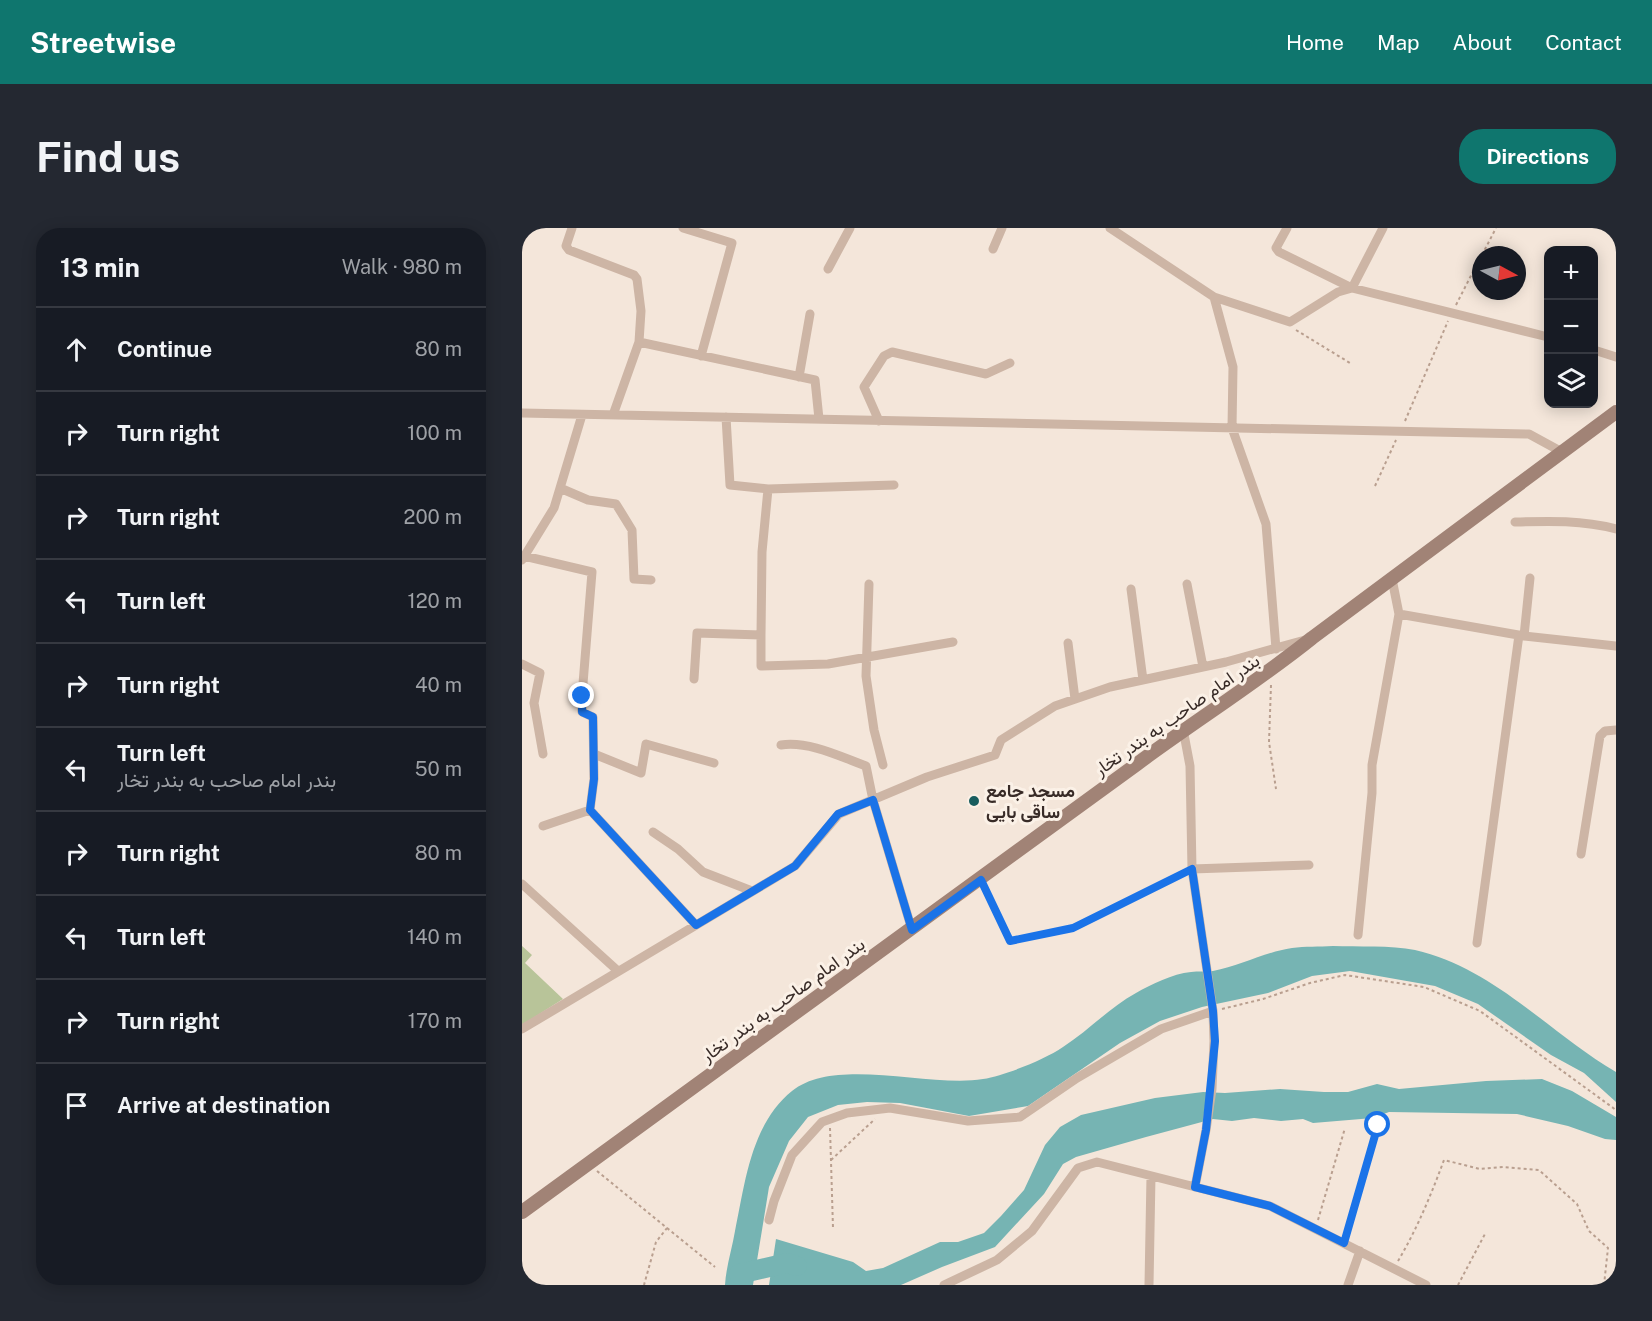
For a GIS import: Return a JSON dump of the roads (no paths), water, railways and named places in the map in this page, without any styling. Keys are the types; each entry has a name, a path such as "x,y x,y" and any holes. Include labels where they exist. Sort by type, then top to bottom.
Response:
{"main road":[{"name":"بندر امام صاحب به بندر تخار","path":"522,1212 981,880 1184,729 1268,673 1616,412"}],"street":[{"path":"572,228 566,246 569,250 637,279 641,312 639,342 613,415"},
{"path":"683,228 732,243 701,356"},
{"path":"828,269 850,228"},
{"path":"993,249 1002,228"},
{"path":"1110,228 1214,297 1290,322 1338,292 1352,288 1383,228"},
{"path":"1287,228 1277,243 1276,248 1279,252 1352,288 1544,336"},
{"path":"1214,297 1233,367 1232,428 1266,524 1276,649"},
{"path":"799,377 810,314"},
{"path":"639,342 815,380 819,419"},
{"path":"879,421 864,387 884,356 892,352 986,374 1010,363"},
{"path":"1598,352 1616,357"},
{"path":"522,413 1529,434 1562,452"},
{"path":"582,415 554,508 523,558 592,572 582,696 582,712 593,717 594,779 590,810"},
{"path":"726,417 730,485 768,489 894,485"},
{"path":"560,488 588,500 616,504 632,530 634,579 651,580"},
{"path":"768,489 762,552 761,666 828,664 953,642"},
{"path":"1515,522 1562,521 1616,529"},
{"path":"1477,943 1530,578"},
{"path":"1358,934 1372,792 1372,765 1399,614 1392,579"},
{"path":"869,584 866,676 874,730 883,765"},
{"path":"1186,584 1203,667"},
{"path":"1131,589 1143,680"},
{"path":"1399,614 1521,635 1616,646"},
{"path":"694,679 697,633 761,635"},
{"path":"522,1029 795,866 838,814 927,777 995,755 1001,740 1055,706 1110,687 1203,667 1312,638"},
{"path":"1068,643 1075,699"},
{"path":"522,664 540,673 534,704 543,754"},
{"path":"1184,729 1190,766 1192,869 1213,1011 1215,1041 1212,1089 1195,1187"},
{"path":"1581,854 1600,736 1605,731 1616,730"},
{"path":"781,745 793,743 866,765 873,800 912,930"},
{"path":"594,754 641,773 646,744 714,763"},
{"path":"543,826 590,810"},
{"path":"590,810 696,925"},
{"path":"653,832 678,849 703,872 752,891"},
{"path":"1192,869 1309,865"},
{"path":"522,884 618,971"},
{"path":"769,1220 792,1155 822,1122 847,1113 886,1109 968,1121 1020,1117 1077,1078 1161,1029 1213,1011"},
{"path":"944,1285 996,1260 1032,1231 1078,1168 1097,1162 1270,1206 1426,1285"},
{"path":"1149,1285 1151,1176"},
{"path":"1348,1285 1360,1251"}],"lane":[{"path":"981,880 1010,941 1073,928 1192,869"}],"water":[{"path":"1333,946 1406,948 1444,959 1470,971 1520,1003 1616,1072 1616,1102 1584,1073 1551,1055 1478,1004 1435,986 1350,971 1312,976 1268,993 1202,1007 1160,1021 1120,1043 1028,1106 969,1116 900,1103 867,1102 838,1105 808,1117 789,1141 769,1187 753,1285 725,1285 742,1194 752,1155 767,1120 792,1091 810,1081 857,1074 961,1081 992,1077 1055,1052 1126,999 1162,980 1184,973 1223,969 1282,950"},
{"path":"1542,1079 1572,1091 1616,1117 1616,1140 1605,1139 1568,1126 1517,1114 1389,1112 1373,1118 1313,1123 1303,1119 1281,1121 1254,1118 1232,1121 1213,1119 1076,1157 1063,1164 1044,1194 995,1247 901,1285 769,1285 776,1239 853,1262 866,1271 883,1268 940,1242 958,1242 984,1233 1024,1190 1045,1145 1060,1127 1081,1115 1155,1098 1203,1092 1225,1093 1280,1089 1348,1092 1377,1084 1399,1089 1486,1081"}],"waterway":[{"path":"739,1274 787,1263 797,1266"}],"place":[{"name":"مسجد جامع ساقی بایی","path":"974,801"}]}
